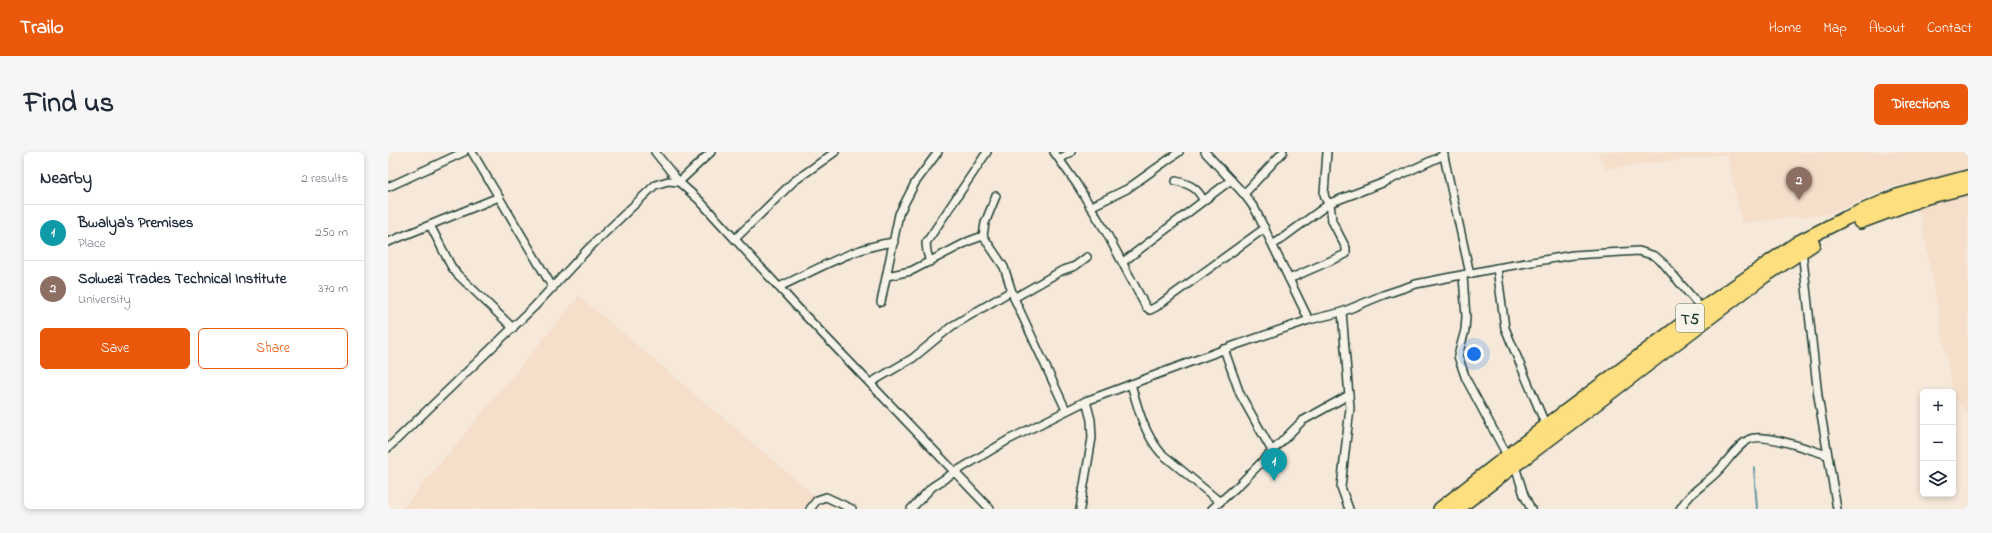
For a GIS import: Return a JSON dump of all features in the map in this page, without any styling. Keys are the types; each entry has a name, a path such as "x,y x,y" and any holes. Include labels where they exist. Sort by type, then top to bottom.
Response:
{"highway":[{"name":"T5","path":"1457,509 1512,461 1546,426 1777,255 1822,229 1897,196 1968,177"},
{"name":"T5","path":"1440,509 1512,461 1802,249 1868,218 1927,197 1968,187"}],"street":[{"path":"388,186 464,152"},
{"path":"472,152 553,288"},
{"path":"655,152 679,182 699,200 779,287 990,509"},
{"path":"388,448 513,328 599,239 655,185 668,181 679,182 711,152"},
{"path":"735,239 793,182 835,152"},
{"path":"881,302 899,214 915,183 938,152"},
{"path":"930,262 926,243 987,152"},
{"path":"1054,152 1090,206 1123,262 1146,306 1151,310 1265,228"},
{"path":"1060,159 1071,152"},
{"path":"1090,206 1127,188 1180,152"},
{"path":"1205,152 1244,194 1265,228 1309,320"},
{"path":"1244,194 1283,152"},
{"path":"1289,279 1346,254 1346,248 1332,222 1330,203 1326,200 1324,194 1327,152"},
{"path":"1272,245 1330,203 1385,182 1444,153 1467,275 1465,330 1458,356 1466,379 1512,461 1524,495 1531,509"},
{"path":"1123,262 1231,180"},
{"path":"1176,181 1186,183 1200,192 1203,200"},
{"path":"996,196 985,223 983,236 1004,266 1014,298 1066,410"},
{"path":"388,242 499,197"},
{"path":"430,225 451,266 457,274 513,328"},
{"path":"887,276 911,271 969,241 983,236"},
{"path":"779,287 861,250 878,244 894,242"},
{"path":"1802,249 1818,396 1837,509"},
{"path":"911,509 932,487 955,472 1008,440 1086,401 1224,349 1309,320 1342,312 1383,295 1416,284 1573,255 1639,251 1655,256 1663,263 1702,310"},
{"path":"1014,298 1060,271 1075,266 1087,257"},
{"path":"1497,268 1505,328 1525,372 1546,426"},
{"path":"870,383 913,358 952,326 1011,291"},
{"path":"1342,312 1350,422 1341,487 1348,509"},
{"path":"1224,349 1240,394 1272,451"},
{"path":"1131,384 1144,426 1154,445 1161,453 1220,502"},
{"path":"1212,509 1302,421 1349,395"},
{"path":"1080,509 1092,438 1091,420 1086,401"},
{"path":"1680,509 1689,495 1712,477 1745,442 1752,437 1772,439 1827,455"},
{"path":"810,509 817,500 826,497 852,509"}],"shaded area":[{"path":"1598,152 1968,152 1968,173 1893,187 1828,214 1742,223 1727,154 1606,169"},
{"path":"1968,190 1968,412 1966,412 1956,400 1956,389 1953,389 1920,214 1915,201"},
{"path":"579,296 815,496 803,509 402,509"}],"waterway":[{"path":"1754,468 1757,509"}],"place":[{"name":"Solwezi Trades Technical Institute","path":"1799,200"},
{"name":"Bwalya's Premises","path":"1274,481"}]}
